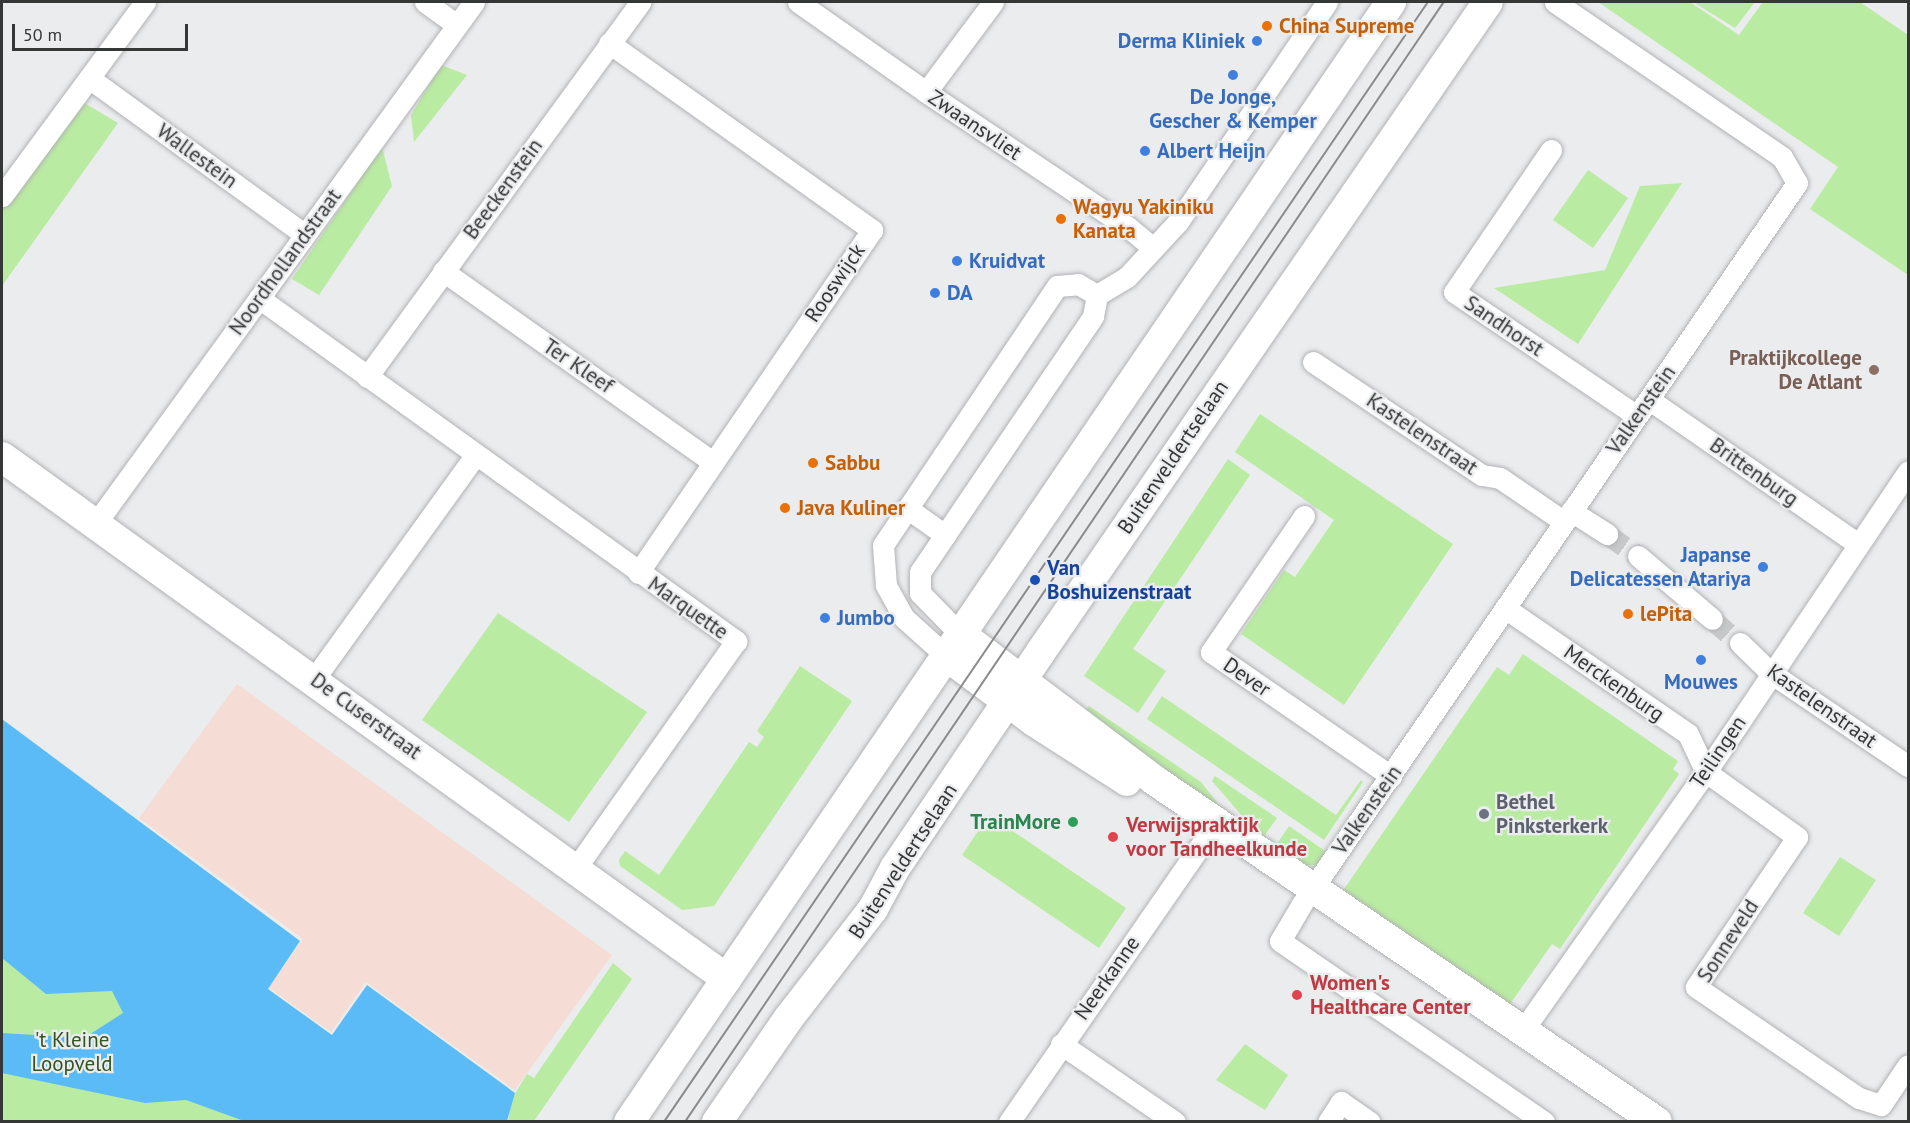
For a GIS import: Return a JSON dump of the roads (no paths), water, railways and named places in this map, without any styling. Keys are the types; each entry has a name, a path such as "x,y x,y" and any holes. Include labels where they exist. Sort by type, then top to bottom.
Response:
{"main road":[{"path":"629,1122 927,686 952,643 1391,2"},
{"name":"Buitenveldertselaan","path":"717,1122 782,1027 873,909 895,868 1015,691 1488,2"},
{"name":"De Cuserstraat","path":"2,457 576,868 626,909 728,979"},
{"path":"952,643 1015,691 1212,829 1634,1118"}],"street":[{"path":"2,196 144,2"},
{"path":"425,2 457,25"},
{"name":"Noordhollandstraat","path":"96,523 474,2"},
{"name":"Beeckenstein","path":"367,377 640,2"},
{"name":"Zwaansvliet","path":"798,2 926,92 1128,226 1153,249"},
{"path":"926,92 993,2"},
{"path":"952,643 918,584 920,572 1093,316 1097,295 1127,277 1178,222 1327,2"},
{"name":"Valkenstein","path":"1308,895 1797,183 1782,158 1555,2"},
{"name":"Rooswijck","path":"609,43 872,230 638,573"},
{"name":"Wallestein","path":"89,78 304,234"},
{"name":"Sandhorst","path":"1551,150 1454,292 1643,407"},
{"name":"Ter Kleef","path":"443,271 714,462"},
{"path":"952,643 904,618 886,585 884,545 1057,286 1078,284 1097,295"},
{"name":"Marquette","path":"259,298 475,456 736,641 576,868"},
{"name":"Kastelenstraat","path":"1313,362 1482,475 1500,478 1567,516 1607,534"},
{"name":"Brittenburg","path":"1643,407 1858,544"},
{"path":"314,679 475,456"},
{"name":"Teilingen","path":"1517,1038 1706,772 1908,471"},
{"path":"907,508 945,535"},
{"name":"Dever","path":"1304,516 1210,652 1391,776"},
{"path":"1638,556 1712,619"},
{"name":"Merckenburg","path":"1505,608 1688,734 1706,772"},
{"name":"Kastelenstraat","path":"1740,643 1771,673 1908,766"},
{"name":"Sonneveld","path":"1706,772 1797,837 1696,987 1859,1098 1881,1104 1908,1065"},
{"name":"Neerkanne","path":"1009,1122 1212,829"},
{"path":"1308,895 1280,941 1544,1122"},
{"path":"1061,1044 1175,1122"},
{"path":"1328,1122 1341,1102 1370,1122"}],"water":[{"path":"2,719 300,941 268,989 332,1035 367,985 515,1093 507,1121 244,1121 186,1100 145,1103 2,1073 2,1033 84,1038 123,1013 112,991 46,994 2,958"}],"tunnel":[{"path":"1607,534 1638,556"},
{"path":"1712,619 1740,643"}],"tram line":[{"path":"664,1122 1428,2"},
{"path":"685,1122 1444,2"}],"place":[{"name":"China Supreme","path":"1267,26"},
{"name":"Derma Kliniek","path":"1257,41"},
{"name":"De Jonge, Gescher & Kemper","path":"1233,75"},
{"name":"Albert Heijn","path":"1145,151"},
{"name":"Wagyu Yakiniku Kanata","path":"1061,219"},
{"name":"Kruidvat","path":"957,261"},
{"name":"DA","path":"935,293"},
{"name":"Praktijkcollege De Atlant","path":"1874,370"},
{"name":"Sabbu","path":"813,463"},
{"name":"Java Kuliner","path":"785,508"},
{"name":"Japanse Delicatessen Atariya","path":"1763,567"},
{"name":"Van Boshuizenstraat","path":"1035,580"},
{"name":"lePita","path":"1628,614"},
{"name":"Jumbo","path":"825,618"},
{"name":"Mouwes","path":"1701,660"},
{"name":"Bethel Pinksterkerk","path":"1484,814"},
{"name":"TrainMore","path":"1073,822"},
{"name":"Verwijspraktijk voor Tandheelkunde","path":"1113,837"},
{"name":"Women's Healthcare Center","path":"1297,995"}],"park label":[{"name":"'t Kleine Loopveld","path":"72,1052"}]}
